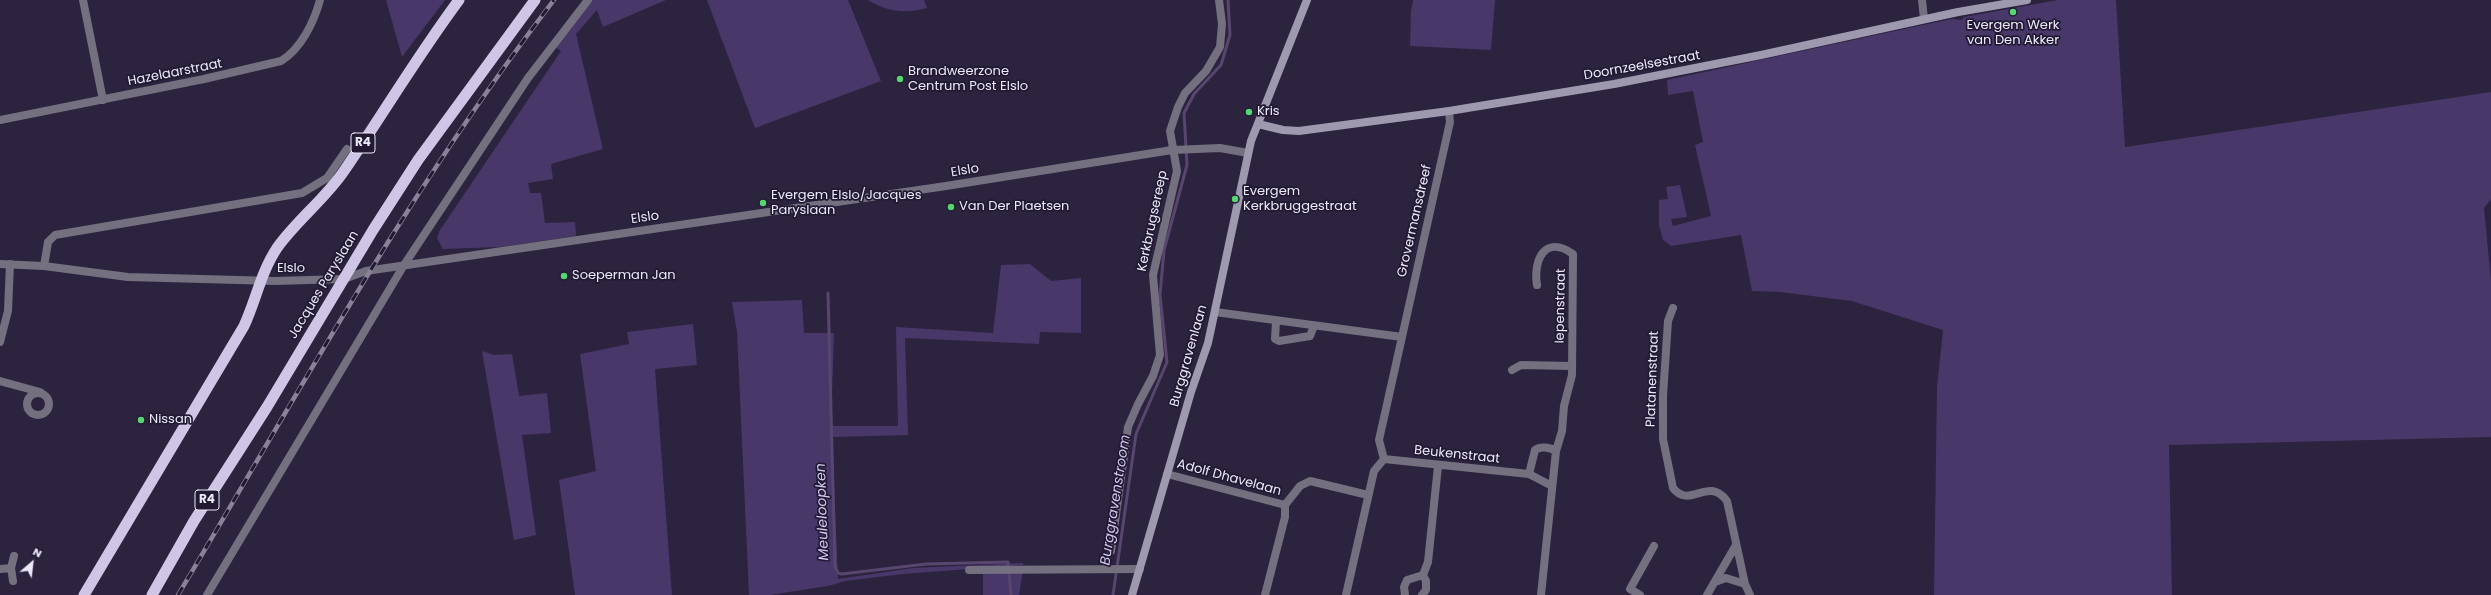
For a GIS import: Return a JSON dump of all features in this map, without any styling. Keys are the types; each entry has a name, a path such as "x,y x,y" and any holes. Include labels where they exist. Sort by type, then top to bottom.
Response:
{"highway":[{"name":"R4","path":"84,595 244,326 255,302 260,280 277,249 298,223 331,190 427,43 459,0"},
{"name":"Jacques Paryslaan","path":"152,595 194,521 418,160 535,0"}],"main road":[{"name":"Burggravenlaan","path":"1132,595 1167,474 1208,343 1248,153 1307,0"},
{"name":"Doornzeelsestraat","path":"1258,124 1276,129 1299,131 1448,111 1705,66 1924,19 2027,0"}],"street":[{"path":"83,0 103,100"},
{"name":"Hazelaarstraat","path":"0,120 103,100 281,61 289,57 306,33 320,0"},
{"path":"207,595 404,265 528,78 588,0"},
{"name":"Kerkbrugsereep","path":"1111,551 1128,427 1153,376 1160,355 1153,275 1176,176 1175,149 1170,131 1178,107 1185,93 1206,71 1220,47 1222,24 1219,0"},
{"path":"1922,0 1924,19"},
{"name":"Grovermansdreef","path":"1384,459 1379,440 1450,122 1448,111"},
{"path":"44,266 48,242 55,235 302,193 327,178 347,149"},
{"name":"Elslo","path":"0,264 44,266 128,277 260,280 344,279 366,271 404,265 930,189 1175,149 1231,149 1248,153"},
{"name":"Iepenstraat","path":"1537,285 1535,273 1538,260 1543,251 1548,248 1558,247 1573,254 1572,366"},
{"path":"0,342 8,311 10,264"},
{"name":"Platanenstraat","path":"1673,308 1668,321 1663,396 1663,439 1673,488 1678,494 1685,496 1715,490 1722,494 1727,501 1745,584 1750,595"},
{"path":"1215,312 1314,326 1402,336"},
{"path":"1276,321 1274,339 1279,341 1310,336 1314,326"},
{"path":"1512,370 1521,365 1572,366 1564,406 1562,432 1556,451 1541,595"},
{"path":"0,381 41,392"},
{"path":"1529,474 1535,450 1545,448 1556,451"},
{"path":"1346,595 1374,471 1384,459"},
{"name":"Beukenstraat","path":"1384,459 1438,466 1529,474 1552,486"},
{"path":"1422,595 1426,585 1423,575 1428,562 1438,466"},
{"name":"Adolf Dhavelaan","path":"1167,474 1285,505"},
{"name":"Adolf Dhavelaan","path":"1265,595 1285,517 1285,505 1300,486 1310,480 1368,495"},
{"path":"1707,595 1736,545"},
{"path":"1640,595 1630,589 1654,546"},
{"path":"13,581 11,568 14,556"},
{"path":"0,569 11,568"},
{"path":"969,570 1009,568 1140,569"},
{"path":"1405,595 1404,587 1407,580 1423,575"},
{"path":"1715,582 1726,578 1745,584"}],"shaded area":[{"path":"386,0 445,0 402,57"},
{"path":"591,0 666,0 603,27 597,10 576,34 603,149 551,164 553,179 528,183 530,193 541,193 545,223 575,222 576,236 500,247 443,249 437,238 440,230 561,51 555,47"},
{"path":"707,0 848,0 881,81 755,128"},
{"path":"868,0 924,0 927,8 911,11 896,11 882,7"},
{"path":"1413,0 1495,0 1491,50 1410,46 1411,11"},
{"path":"2058,0 2116,0 2125,147 2491,92 2491,199 2484,208 2491,280 2491,437 2169,445 2172,595 1934,595 1937,387 1943,330 1852,301 1780,292 1752,291 1741,235 1671,246 1663,240 1659,225 1659,200 1668,199 1666,187 1680,185 1687,217 1671,219 1673,226 1711,216 1695,145 1703,142 1693,91 1668,95 1667,80 1952,19 1962,20 1964,17"},
{"path":"1030,264 1051,281 1081,278 1081,333 1040,332 1039,344 905,338 908,435 832,437 838,579 913,568 1023,563 1023,565 903,574 845,581 828,586 770,595 749,595 737,332 732,302 802,300 804,333 834,333 831,426 898,426 896,327 993,333 1001,265"},
{"path":"693,324 697,365 655,369 672,595 575,595 559,480 596,471 580,354 629,344 627,332"},
{"path":"482,351 494,355 512,354 519,396 547,393 551,433 522,435 536,535 514,540"},
{"path":"1023,570 1019,595 983,595 983,571"}],"waterway":[{"name":"Burggravenstroom","path":"1113,595 1136,434 1167,362 1160,295 1164,250 1187,165 1184,113 1194,94 1221,65 1230,35 1228,0"},
{"name":"Meuleloopken","path":"828,293 835,566 838,573 842,574 926,564 1008,562 1011,595"}],"railway":[{"path":"178,595 312,367 404,217 452,143 554,0"}],"place":[{"name":"Evergem Werk van Den Akker","path":"2013,12"},
{"name":"Brandweerzone Centrum Post Elslo","path":"900,79"},
{"name":"Kris","path":"1249,112"},
{"name":"Evergem Kerkbruggestraat","path":"1235,199"},
{"name":"Evergem Elslo/Jacques Paryslaan","path":"763,203"},
{"name":"Van Der Plaetsen","path":"951,207"},
{"name":"Soeperman Jan","path":"564,276"},
{"name":"Nissan","path":"141,420"}]}
